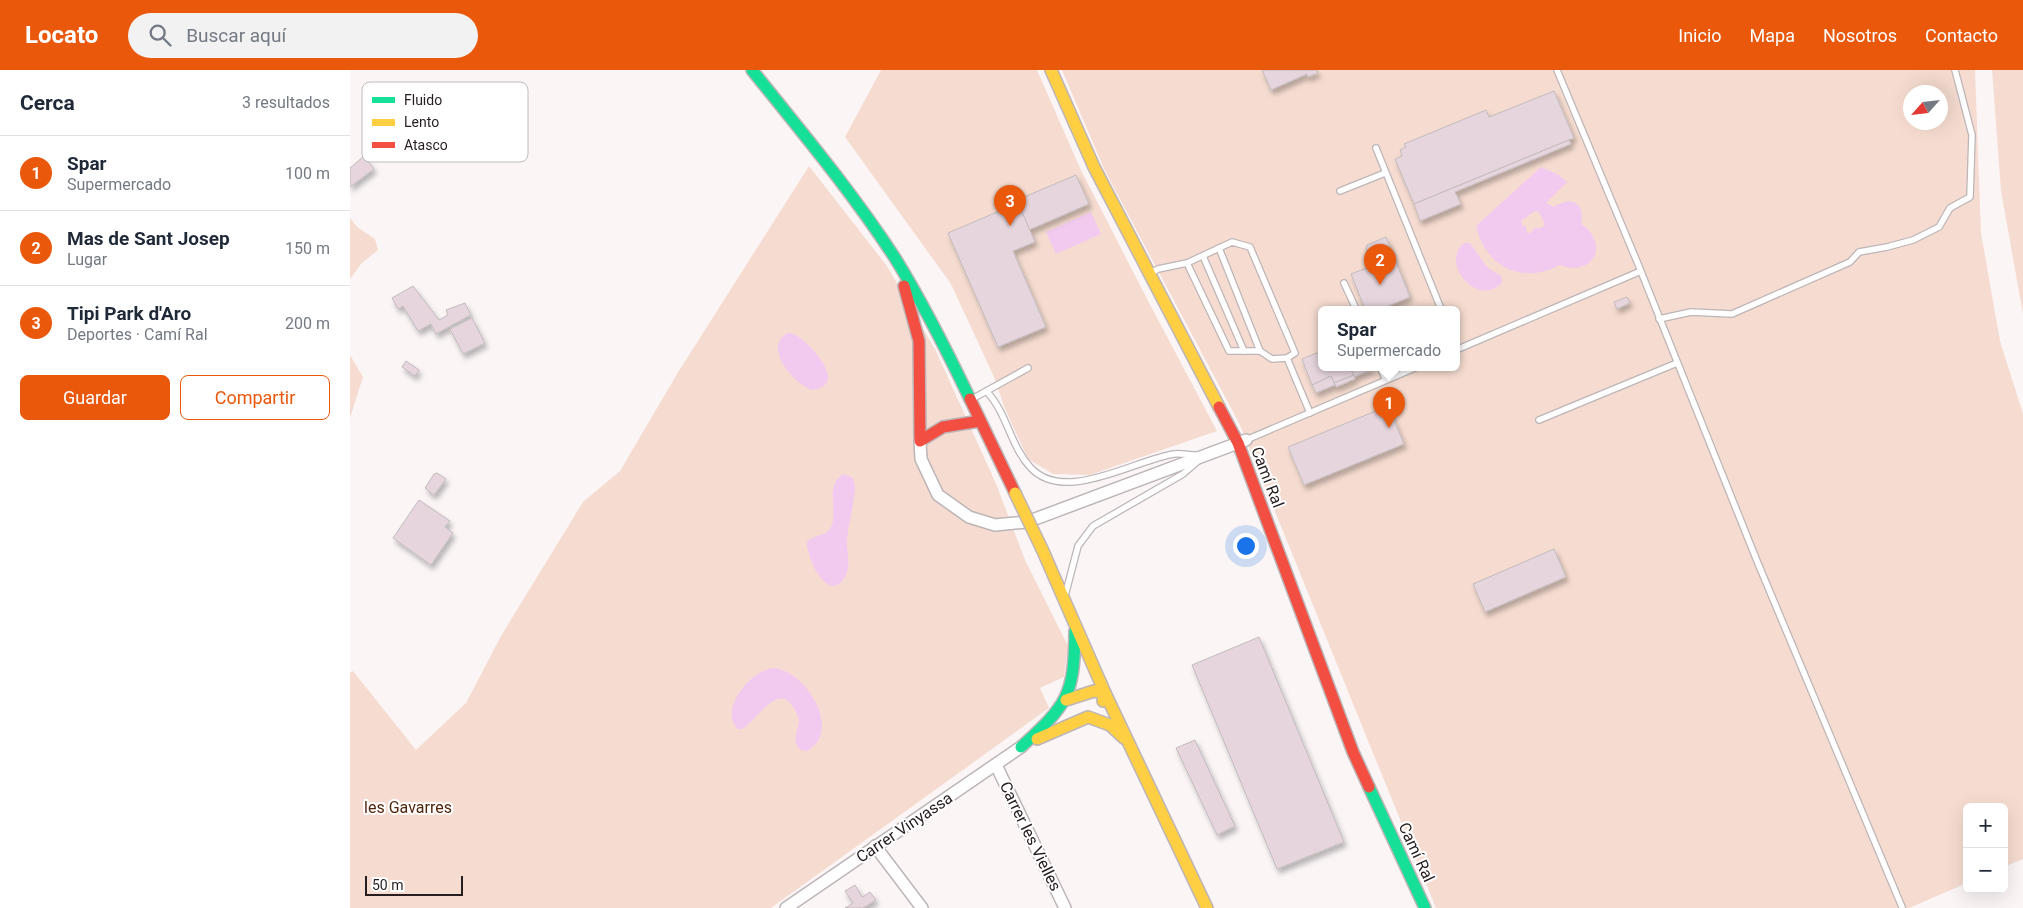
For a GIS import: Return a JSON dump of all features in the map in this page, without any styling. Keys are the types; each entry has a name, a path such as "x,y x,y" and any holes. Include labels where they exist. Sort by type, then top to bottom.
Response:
{"street":[{"path":"752,70 874,227 915,292 1016,493 1105,693 1207,908"},
{"name":"Camí Ral","path":"1051,70 1094,167 1242,442 1354,752 1425,908"},
{"path":"895,258 919,341 920,459 938,494 969,517 995,525 1027,522 1242,442"},
{"path":"920,441 943,427 980,421"},
{"path":"1021,746 1050,721 1066,700 1074,661 1075,624"},
{"path":"1066,700 1094,691 1105,693"},
{"path":"1021,746 1088,717 1102,705 1105,693"},
{"path":"1088,717 1110,725 1128,741"},
{"name":"Carrer Vinyassa","path":"786,908 1021,746"},
{"name":"Carrer les Vielles","path":"996,765 1065,908"},
{"path":"874,846 922,908"}],"lane":[{"path":"1557,70 1641,271 1757,561 1902,907"},
{"path":"1659,319 1691,312 1732,314 1850,262 1859,252 1913,240 1939,227 1950,208 1970,197 1972,135 1955,70"},
{"path":"1376,148 1440,306"},
{"path":"1340,191 1385,173"},
{"path":"1150,274 1158,270 1187,263 1232,242 1250,247 1296,353 1287,358 1272,359 1260,351 1230,350 1187,263"},
{"path":"1219,248 1260,351"},
{"path":"1203,256 1244,351"},
{"path":"1460,347 1641,271"},
{"path":"1344,282 1355,306"},
{"path":"1287,358 1310,413"},
{"path":"1539,420 1676,362"},
{"path":"970,400 1028,368"},
{"path":"1382,371 1386,380"},
{"path":"1242,442 1407,371"},
{"path":"987,392 997,402 1019,453 1031,469 1048,480 1070,483 1174,454 1207,455"},
{"path":"1064,599 1076,551 1084,535 1093,526 1183,474 1207,455"}],"green space":[{"path":"881,70 1037,70 1080,168 1217,431 1090,475 1053,474 1028,459 1005,409 994,377 951,284 845,137"},
{"path":"1062,70 1975,70 1981,233 2000,341 2023,414 2023,859 2008,865 2008,803 1963,803 1963,885 1909,908 1436,908 1239,423 1105,171"},
{"path":"1992,70 2023,70 2023,314 2001,191"},
{"name":"les Gavarres","path":"809,166 887,266 936,351 997,486 1025,560 1068,646 1064,677 1040,688 1049,708 771,908 350,908 350,673 353,671 416,750 466,703 501,636 583,502 620,471 677,374"},
{"path":"350,218 357,227 375,239 378,250 361,264 350,279"},
{"path":"350,355 363,377 350,418"}],"shaded area":[{"path":"1541,167 1559,175 1567,182 1546,203 1554,207 1560,203 1576,203 1581,211 1581,224 1590,232 1595,241 1596,249 1594,257 1589,263 1581,267 1571,268 1560,265 1546,271 1519,273 1497,262 1488,253 1481,241 1476,226","holes":["1535,211 1539,212 1545,225 1527,233 1526,226 1523,226 1521,221"]},
{"path":"1091,212 1101,234 1056,254 1046,232"},
{"path":"1464,243 1470,243 1487,267 1502,277 1502,282 1494,289 1484,291 1474,288 1459,273 1456,263 1457,252"},
{"path":"788,333 800,338 820,358 828,373 826,384 822,387 813,390 806,387 790,374 784,365 779,356 778,347 781,339"},
{"path":"843,474 852,477 855,487 847,539 848,568 843,580 837,585 830,585 824,581 813,566 807,542 828,532 830,529 833,522 834,486"},
{"path":"773,668 785,671 797,679 808,689 816,702 821,716 822,730 817,742 807,751 800,750 797,746 795,739 799,719 788,701 782,699 770,703 742,729 738,729 733,721 734,702 740,692 755,676 764,670"}],"building":[{"path":"1262,70 1317,70 1318,73 1308,77 1307,74 1271,90"},
{"path":"1554,91 1574,138 1414,204 1395,159 1402,156 1400,150 1406,147 1404,144 1486,110 1489,117"},
{"path":"1569,140 1571,144 1455,192 1461,204 1420,221 1414,204"},
{"path":"362,158 362,162 369,162 374,169 350,187 350,168"},
{"path":"1076,175 1089,204 1029,230 1017,200"},
{"path":"1018,203 1035,242 1013,251 1046,327 998,347 948,233"},
{"path":"1386,237 1391,249 1374,256 1368,254 1367,245"},
{"path":"1391,249 1394,257 1388,259 1385,251"},
{"path":"1394,257 1410,297 1388,306 1364,306 1351,274"},
{"path":"413,286 439,320 448,315 446,310 465,303 471,315 436,334 431,324 418,331 403,306 398,309 392,298"},
{"path":"1627,297 1630,303 1617,309 1614,302"},
{"path":"472,318 485,343 463,354 450,329"},
{"path":"1318,353 1318,371 1352,371 1354,375 1334,383 1331,376 1312,385 1302,359"},
{"path":"406,361 419,370 415,376 402,367"},
{"path":"1352,371 1368,371 1354,377"},
{"path":"1354,375 1355,379 1336,387 1334,383"},
{"path":"1331,376 1335,385 1316,393 1312,385"},
{"path":"1388,406 1404,444 1304,485 1288,447"},
{"path":"437,473 446,479 434,495 425,488 434,474"},
{"path":"419,500 450,521 445,527 453,533 431,565 393,538"},
{"path":"1554,549 1566,577 1485,612 1473,584"},
{"path":"1259,637 1344,842 1277,869 1192,665"},
{"path":"1195,740 1235,826 1217,835 1176,748"},
{"path":"855,885 862,897 870,892 876,900 863,908 845,908 853,903 845,891"}],"traffic: fast":[{"path":"752,70 879,233 915,292 970,399"},
{"path":"1021,747 1049,720 1065,697 1073,670 1075,631"},
{"path":"1369,787 1425,908"}],"traffic: slow":[{"path":"1051,70 1094,167 1219,407"},
{"path":"1015,493 1042,549"},
{"path":"1042,549 1105,693 1207,908"},
{"path":"1066,700 1094,691 1105,693 1103,701"},
{"path":"1037,739 1088,717 1110,725 1124,738"}],"traffic: jam":[{"path":"904,286 919,341 920,441 943,427 980,421"},
{"path":"970,399 1015,493"},
{"path":"1219,407 1238,443 1353,752 1369,787"}],"place":[{"name":"Tipi Park d'Aro","path":"1010,226"},
{"name":"Mas de Sant Josep","path":"1380,285"},
{"name":"Spar","path":"1389,428"}]}
